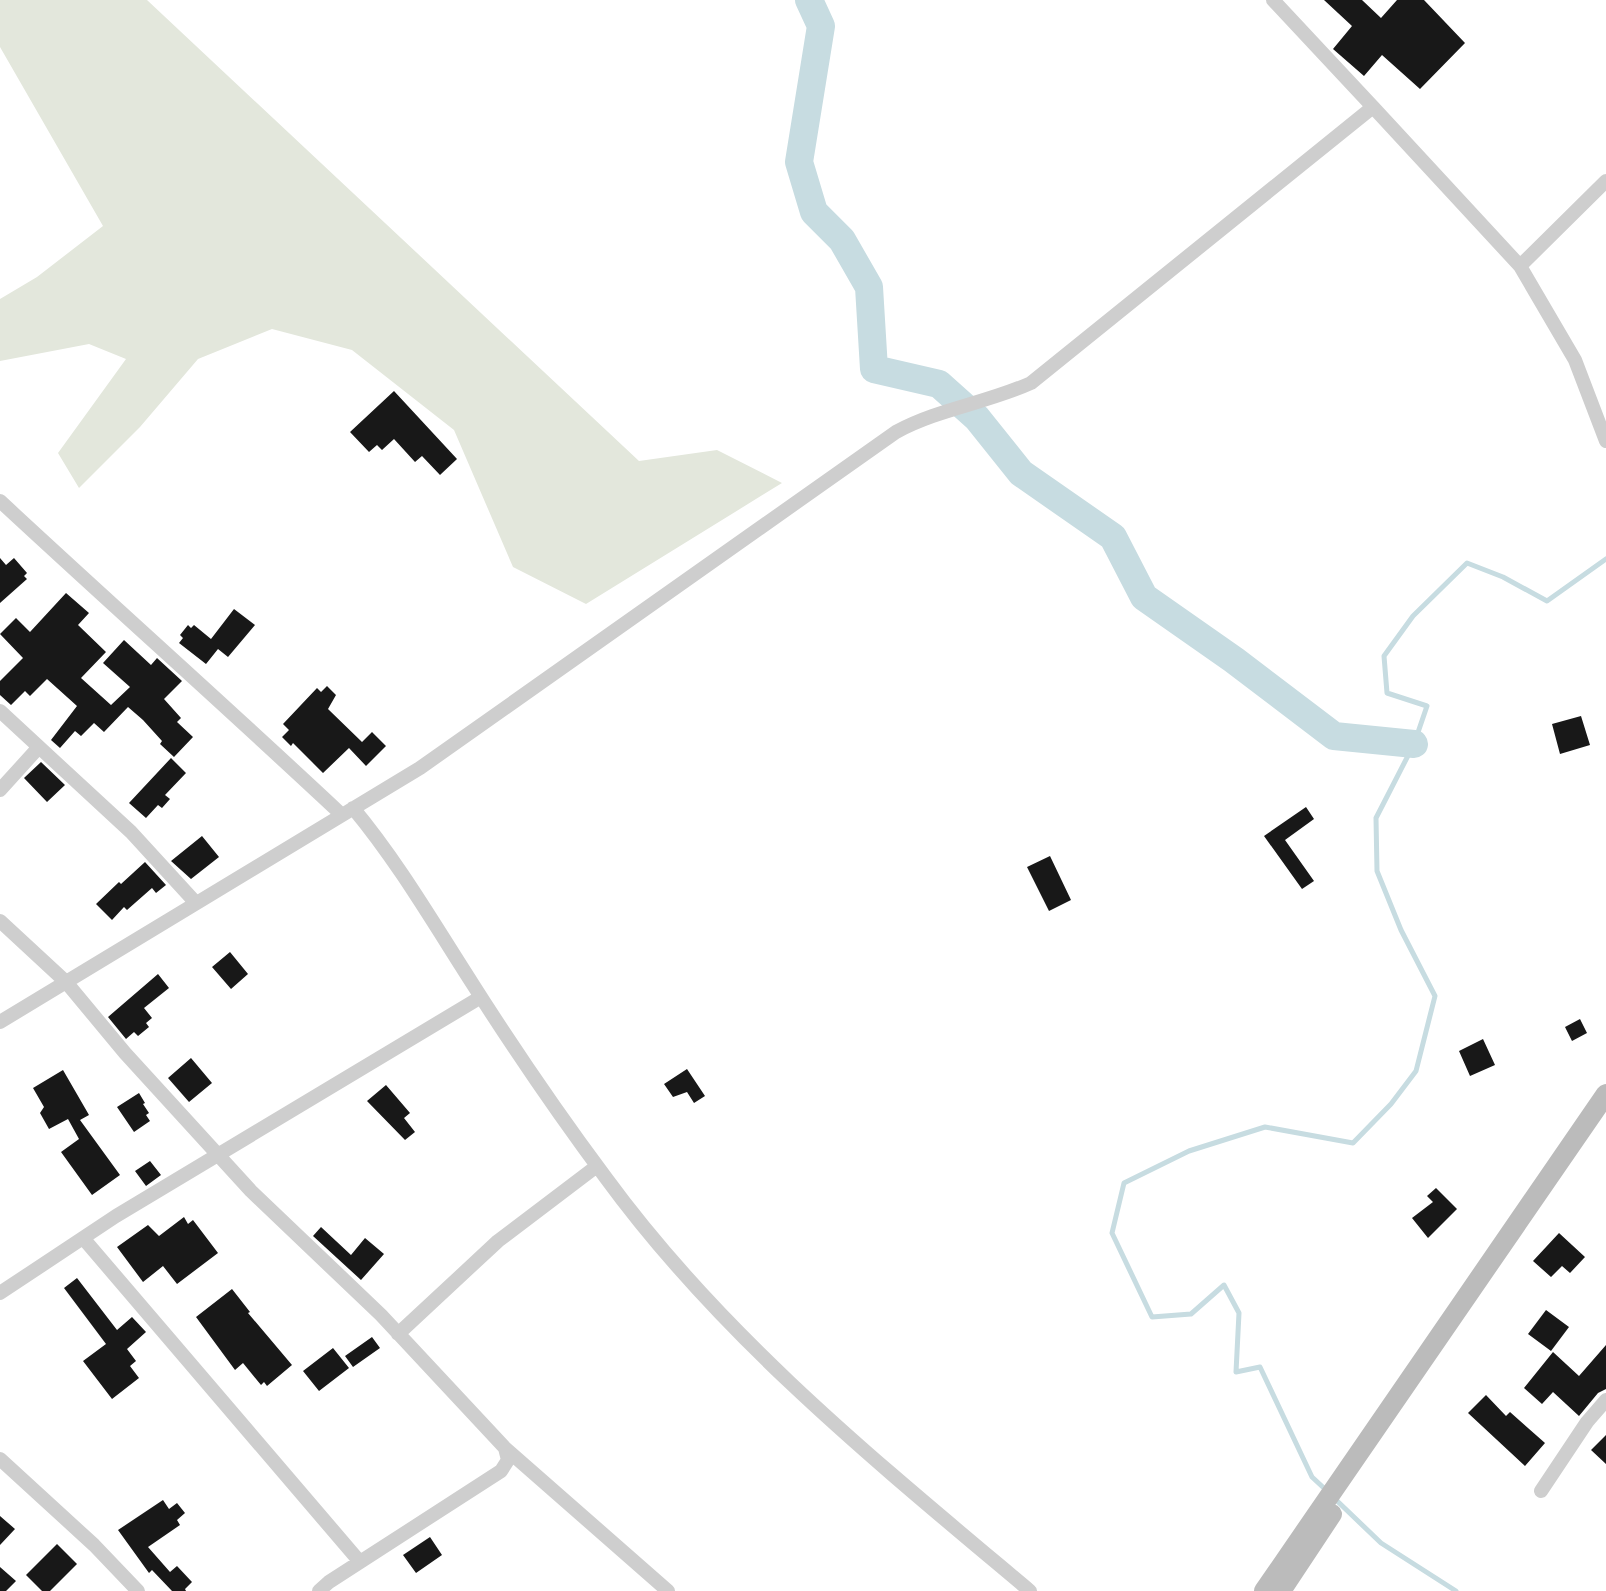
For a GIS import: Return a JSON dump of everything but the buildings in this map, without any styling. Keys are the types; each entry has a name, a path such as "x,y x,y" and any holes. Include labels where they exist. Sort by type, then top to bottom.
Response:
{"main road":[{"path":"1281,1591 1316,1527 1606,1094"},
{"path":"1339,1492 1606,1115"},
{"path":"1264,1591 1316,1527"}],"street":[{"path":"1273,0 1520,266 1575,360 1606,441"},
{"path":"0,1022 420,768 896,432 919,419 999,397 1031,383 1373,107"},
{"path":"1520,266 1606,181"},
{"path":"0,501 84,581 382,843 481,997 597,1166 707,1300 861,1449 1030,1591"},
{"path":"0,711 131,832 196,903"},
{"path":"0,790 39,747"},
{"path":"0,921 66,982 217,1156 398,1334 505,1448 668,1591"},
{"path":"0,1293 83,1238 481,997"},
{"path":"398,1334 498,1241 597,1166"},
{"path":"83,1238 360,1562"},
{"path":"1541,1491 1587,1422 1606,1400"},
{"path":"319,1591 501,1471 508,1460 505,1448"},
{"path":"2,1464 94,1545 138,1591"}],"shaded area":[{"path":"0,0 147,0 639,461 717,450 782,483 586,604 513,567 454,430 352,350 272,329 198,359 140,427 79,488 58,453 126,359 89,344 0,361 0,299 37,277 103,226 0,47"}],"waterway":[{"path":"809,0 821,26 799,162 814,212 842,240 869,287 874,369 939,384 977,418 1021,473 1113,537 1144,597 1334,736 1414,744"},
{"path":"1326,1490 1312,1477 1260,1367 1236,1372 1239,1313 1224,1285 1191,1314 1152,1317 1112,1233 1124,1183 1189,1151 1265,1127 1353,1143 1391,1104 1416,1071 1435,996 1401,930 1377,871 1376,818 1414,744 1427,706 1387,693 1384,656 1413,616 1467,563 1503,577 1547,601 1606,559"},
{"path":"1333,1497 1381,1543 1456,1591"}]}
